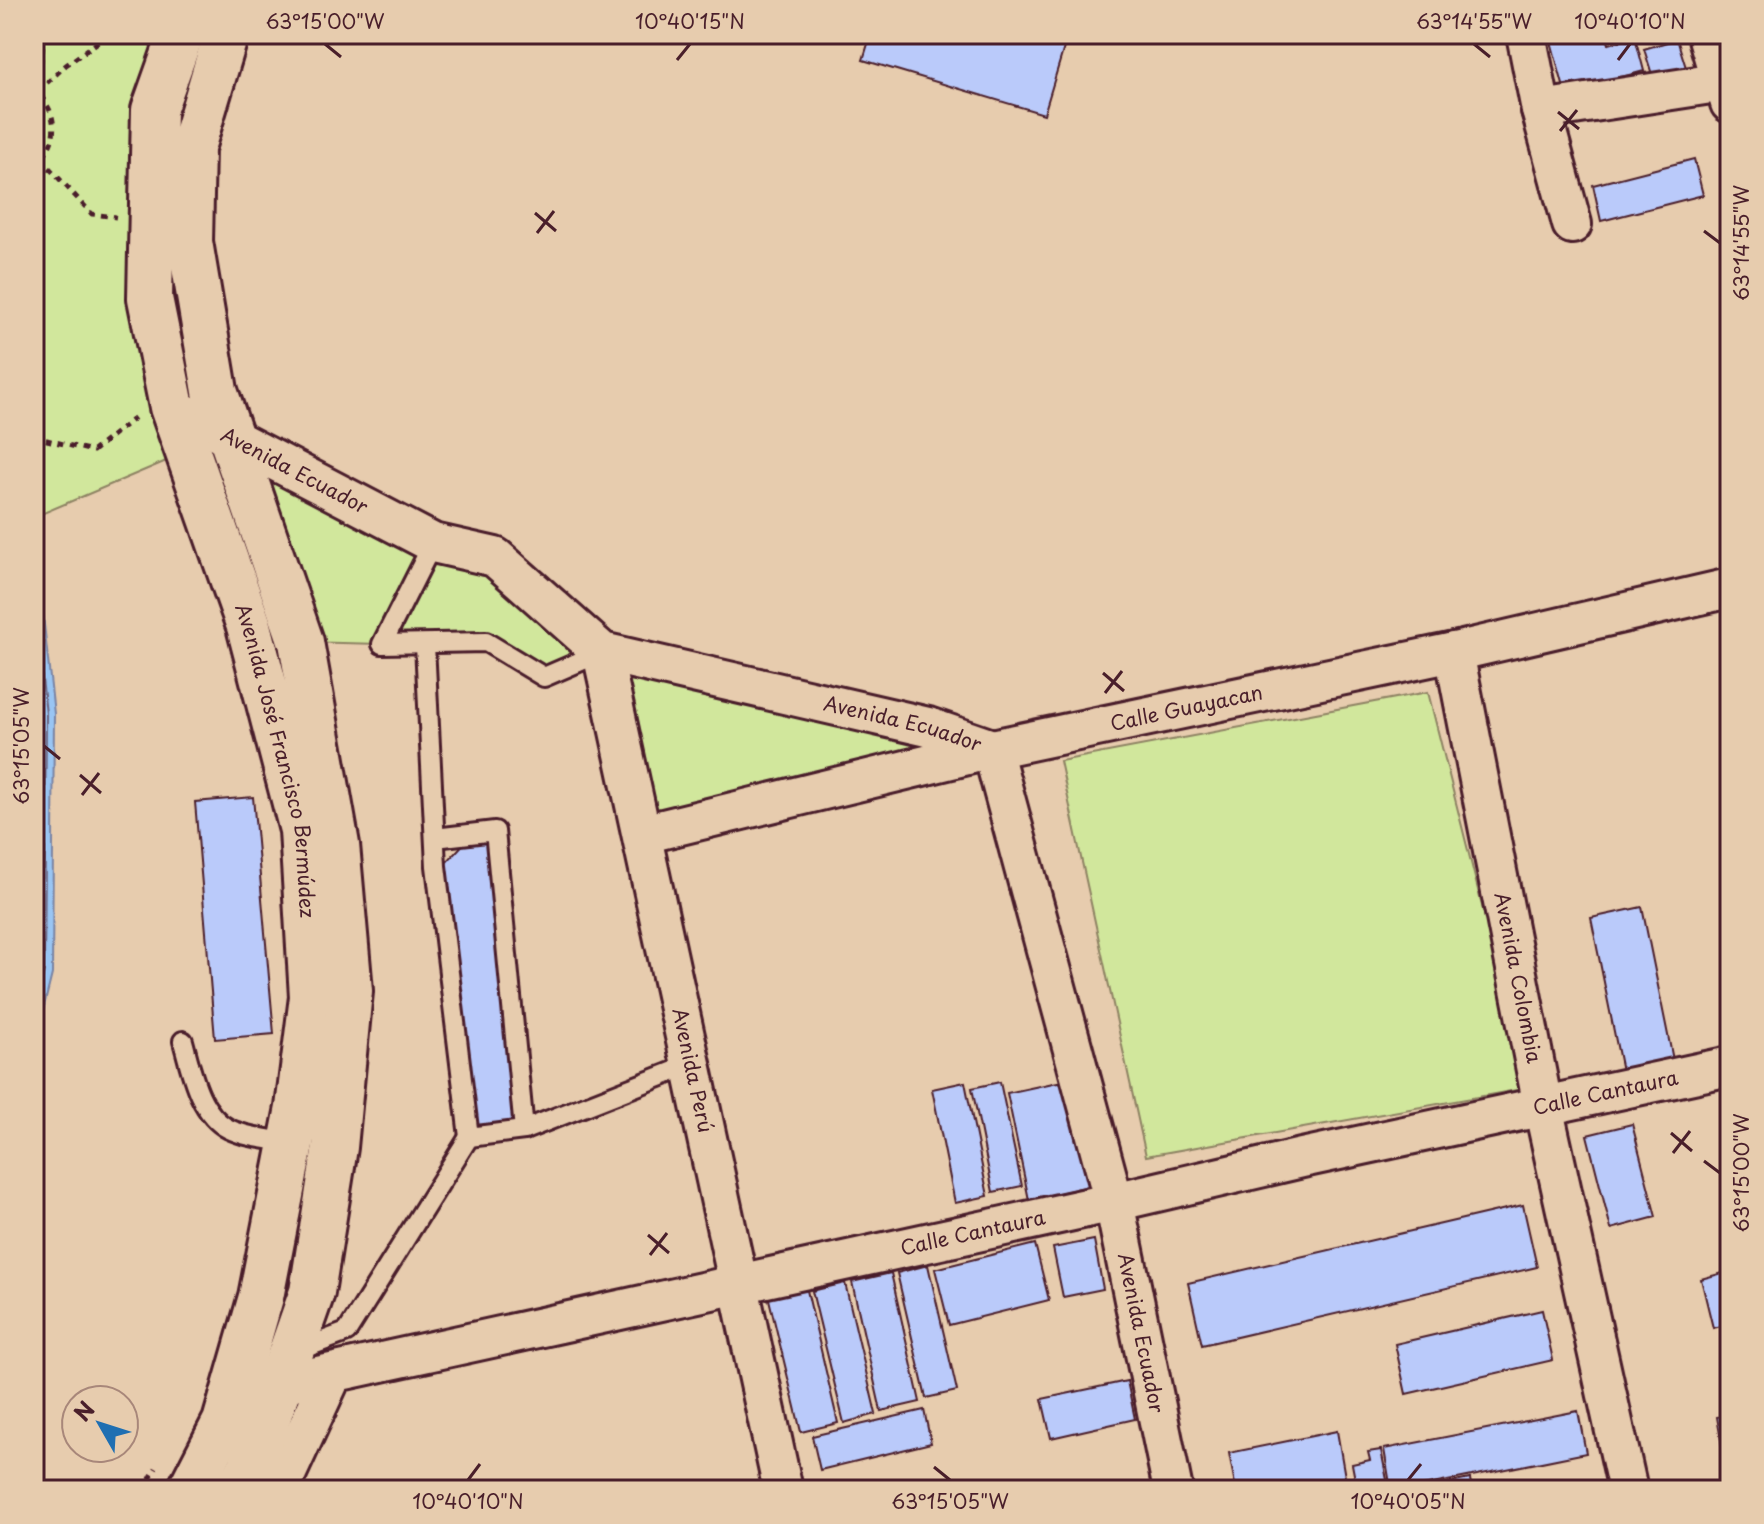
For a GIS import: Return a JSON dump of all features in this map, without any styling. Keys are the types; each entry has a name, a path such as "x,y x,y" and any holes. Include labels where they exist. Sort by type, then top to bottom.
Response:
{"main road":[{"name":"Avenida José Francisco Bermúdez","path":"174,1477 225,1422 261,1297 291,1143 312,997 302,830 249,626 172,407 150,298 154,110 181,34"},
{"name":"Avenida José Francisco Bermúdez","path":"226,34 192,148 190,242 215,391 301,642 337,845 350,991 335,1147 312,1292 250,1469 238,1490"},
{"path":"1710,34 1728,89"}],"street":[{"path":"1526,34 1541,110 1572,224"},
{"path":"1541,110 1728,89"},
{"name":"Avenida Ecuador","path":"172,407 433,543 495,557 602,652 928,727 992,749 1114,1202 1173,1490"},
{"name":"Calle Guayacan","path":"643,834 992,749 1454,652 1730,588"},
{"name":"Avenida Perú","path":"602,652 783,1490"},
{"name":"Avenida Colombia","path":"1454,652 1543,1106 1628,1490"},
{"name":"Calle Cantaura","path":"225,1422 286,1369 332,1375 1302,1158 1730,1066"},
{"path":"279,1490 332,1375"}],"lane":[{"path":"433,543 382,644 486,642 544,677 602,652"},
{"path":"286,1369 347,1332 469,1137 435,838 425,645"},
{"path":"435,838 495,831 524,1130"},
{"path":"183,1041 195,1084 226,1128 291,1143"},
{"path":"469,1137 524,1130 690,1065"}],"path":[{"path":"36,91 44,34"},
{"path":"36,91 109,34"},
{"path":"34,164 50,147 54,132 54,117 36,91"},
{"path":"41,159 92,214 117,217"},
{"path":"144,1490 174,1477"}],"green space":[{"path":"34,34 181,34 154,110 171,459 34,517"},
{"path":"230,438 495,557 602,652 544,677 486,642 301,642"},
{"path":"602,652 992,749 643,834"},
{"path":"1428,692 1528,1088 1146,1156 1060,761"}],"water":[{"path":"34,580 41,597 54,714 52,974 34,1047"}],"building":[{"path":"871,34 1068,34 1044,114 863,60"},
{"path":"1549,34 1606,34 1609,44 1635,37 1644,71 1565,92"},
{"path":"1677,39 1688,74 1655,84 1644,49"},
{"path":"1694,159 1703,195 1601,221 1593,185"},
{"path":"253,797 274,1034 215,1039 195,802"},
{"path":"493,836 523,1129 470,1134 443,866 469,838"},
{"path":"1642,907 1673,1060 1622,1071 1591,918"},
{"path":"1067,1080 1089,1186 1029,1200 1007,1093"},
{"path":"965,1082 988,1196 955,1203 932,1089"},
{"path":"1000,1082 1022,1186 993,1192 972,1088"},
{"path":"1632,1124 1656,1217 1611,1229 1587,1135"},
{"path":"1523,1205 1537,1267 1202,1345 1188,1283"},
{"path":"1094,1240 1103,1289 1063,1297 1053,1248"},
{"path":"1035,1244 1049,1300 949,1325 935,1269"},
{"path":"928,1265 957,1391 926,1398 897,1273"},
{"path":"1730,1271 1730,1324 1713,1328 1701,1279"},
{"path":"891,1273 920,1402 881,1411 852,1282"},
{"path":"845,1283 876,1414 844,1423 812,1291"},
{"path":"806,1286 838,1423 801,1432 768,1295"},
{"path":"1542,1310 1553,1360 1406,1394 1395,1344"},
{"path":"1127,1381 1135,1419 1051,1438 1042,1399"},
{"path":"924,1410 931,1443 820,1470 812,1436"},
{"path":"1578,1411 1586,1453 1391,1490 1384,1449"},
{"path":"1730,1414 1730,1462 1725,1463 1717,1417"},
{"path":"1337,1431 1345,1477 1287,1490 1236,1490 1229,1453"},
{"path":"1381,1450 1389,1490 1357,1490 1352,1464 1370,1460 1368,1452"},
{"path":"1470,1479 1472,1490 1415,1490"}]}
